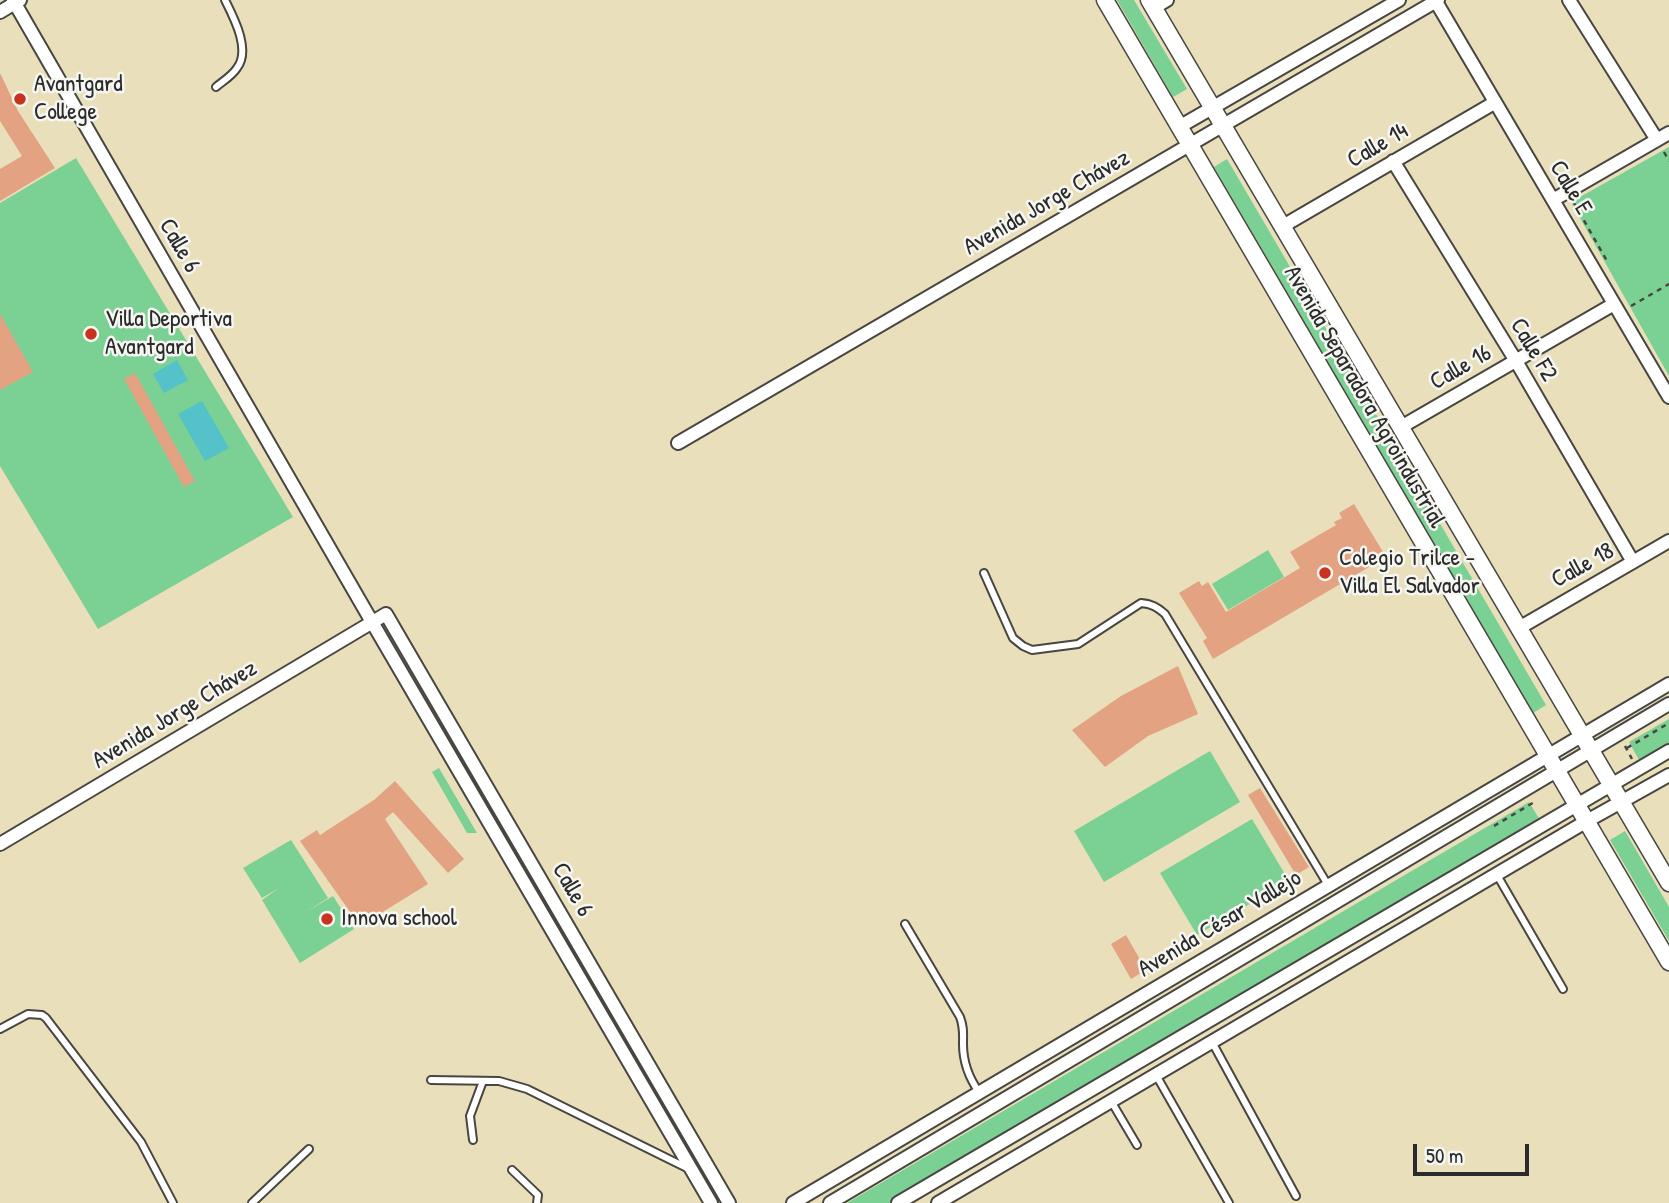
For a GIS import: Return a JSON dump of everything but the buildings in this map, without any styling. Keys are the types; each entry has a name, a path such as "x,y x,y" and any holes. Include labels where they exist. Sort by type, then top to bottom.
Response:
{"street":[{"name":"Avenida Separadora Agroindustrial","path":"1105,0 1669,962"},
{"path":"1179,127 1399,0"},
{"name":"Calle E","path":"1436,0 1494,103 1669,397"},
{"name":"Avenida Jorge Chávez","path":"678,443 1436,0"},
{"path":"1569,0 1657,140"},
{"path":"0,12 16,1"},
{"name":"Calle 6","path":"16,1 372,622 709,1201"},
{"name":"Avenida Separadora Agroindustrial","path":"1157,3 1223,125 1669,883"},
{"name":"Calle 14","path":"1283,226 1494,103"},
{"path":"1553,200 1669,133"},
{"name":"Calle F2","path":"1393,161 1516,361 1633,562"},
{"name":"Calle 16","path":"1401,427 1516,361 1617,309"},
{"name":"Calle 18","path":"1519,628 1669,541"},
{"name":"Calle 6","path":"372,622 383,614 388,615 729,1203"},
{"name":"Avenida Jorge Chávez","path":"0,844 372,622"},
{"name":"Avenida César Vallejo","path":"793,1203 1669,684"},
{"name":"Avenida César Vallejo","path":"830,1203 1669,704"},
{"path":"428,718 442,710"},
{"path":"898,1203 1669,751"},
{"path":"939,1203 1669,775"},
{"path":"545,920 560,912"},
{"path":"619,1046 633,1038"},
{"path":"679,1149 693,1141"},
{"path":"709,1201 722,1190"}],"lane":[{"path":"216,87 236,69 242,52 235,20 225,0"},
{"path":"984,573 1013,638 1032,650 1049,650 1078,644 1141,603 1159,608 1328,885"},
{"path":"1497,874 1563,989"},
{"path":"905,924 960,1017 965,1030 963,1046 969,1077 979,1092"},
{"path":"0,1029 28,1014 42,1014 46,1018 141,1142 173,1203"},
{"path":"1212,1042 1296,1196"},
{"path":"1156,1075 1228,1203"},
{"path":"431,1080 499,1082 527,1089 692,1171"},
{"path":"473,1140 470,1116 483,1081"},
{"path":"1111,1101 1137,1145"},
{"path":"252,1203 309,1149"},
{"path":"512,1170 538,1195 537,1203"}],"path":[{"path":"1617,309 1669,284"},
{"path":"1626,748 1669,723"},
{"path":"1618,734 1638,768"},
{"path":"1528,787 1548,821"}],"green space":[{"path":"1117,0 1134,0 1187,89 1173,97"},
{"path":"1669,147 1669,376 1571,202"},
{"name":"Villa Deportiva Avantgard","path":"76,158 293,517 98,629 0,466 0,203"},
{"path":"1227,159 1546,705 1533,713 1214,167"},
{"path":"1268,550 1284,577 1228,610 1212,584"},
{"path":"1669,719 1669,751 1643,767 1629,742"},
{"path":"1210,751 1240,802 1104,882 1074,831"},
{"path":"439,768 477,833 467,833 432,772"},
{"path":"1529,802 1540,820 889,1203 847,1203"},
{"path":"1252,819 1289,881 1197,935 1160,873"},
{"path":"1625,831 1669,907 1669,941 1610,840"},
{"path":"291,840 328,898 306,912 333,896 354,929 300,963 262,900 279,888 262,898 243,868"}],"water":[{"path":"177,360 188,380 164,393 153,374"},
{"path":"202,401 229,448 205,461 178,414"}],"place":[{"name":"Avantgard College","path":"20,99"},
{"name":"Villa Deportiva Avantgard","path":"91,334"},
{"name":"Colegio Trilce - Villa El Salvador","path":"1325,573"},
{"name":"Innova school","path":"327,919"}]}
